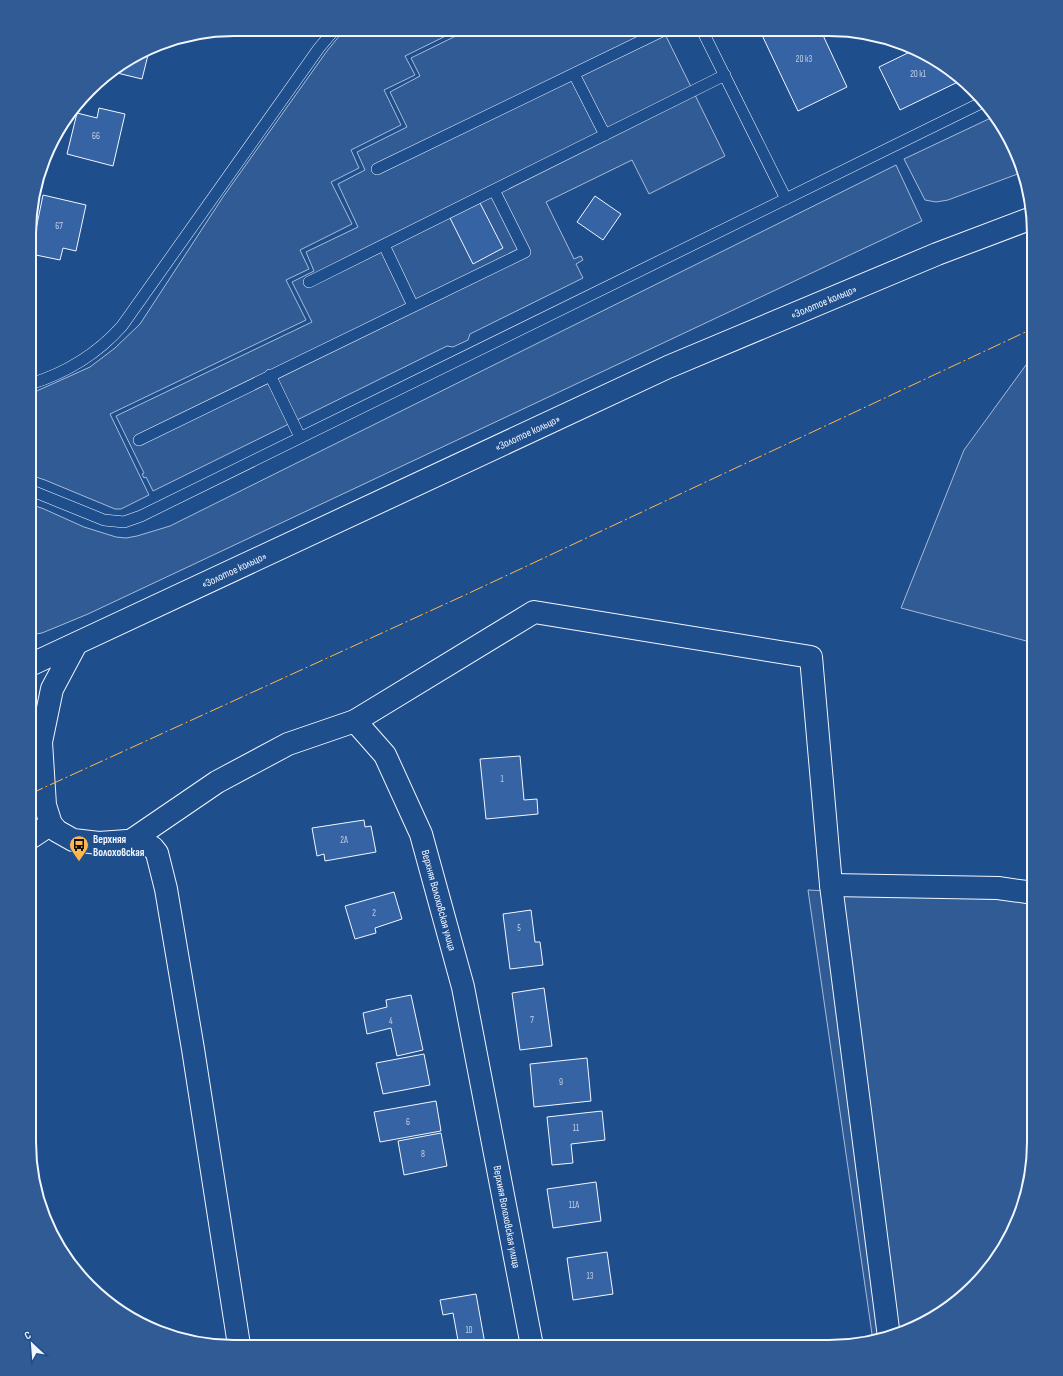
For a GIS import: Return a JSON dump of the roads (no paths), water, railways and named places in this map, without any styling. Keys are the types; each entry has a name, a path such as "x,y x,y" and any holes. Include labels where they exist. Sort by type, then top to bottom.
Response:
{"street":[{"name":"«Золотое кольцо»","path":"36,662 668,366 936,254 1027,220"},
{"path":"132,840 217,782 288,744 355,721 534,612 811,657 831,885 888,1330"},
{"path":"36,732 52,689 76,644"},
{"name":"Верхняя Волоховская улица","path":"355,721 385,755 423,841 464,987 531,1340"},
{"path":"36,742 45,805 51,824 64,836 82,842 99,843 141,840 158,853 193,1049 238,1340"},
{"path":"36,834 51,824"},
{"path":"831,885 998,888 1027,892"}],"lane":[{"path":"36,382 56,374 89,356 104,345 122,326 319,48 329,36"},
{"path":"377,169 652,36"},
{"path":"705,36 786,198"},
{"path":"574,74 605,135"},
{"path":"309,282 725,75"},
{"path":"36,492 104,520 124,522 158,508 978,104"},
{"path":"139,440 524,252 494,190"},
{"path":"384,245 413,306"},
{"path":"270,376 300,438"}],"place":[{"name":"Верхняя Волоховская","path":"79,862"}]}
